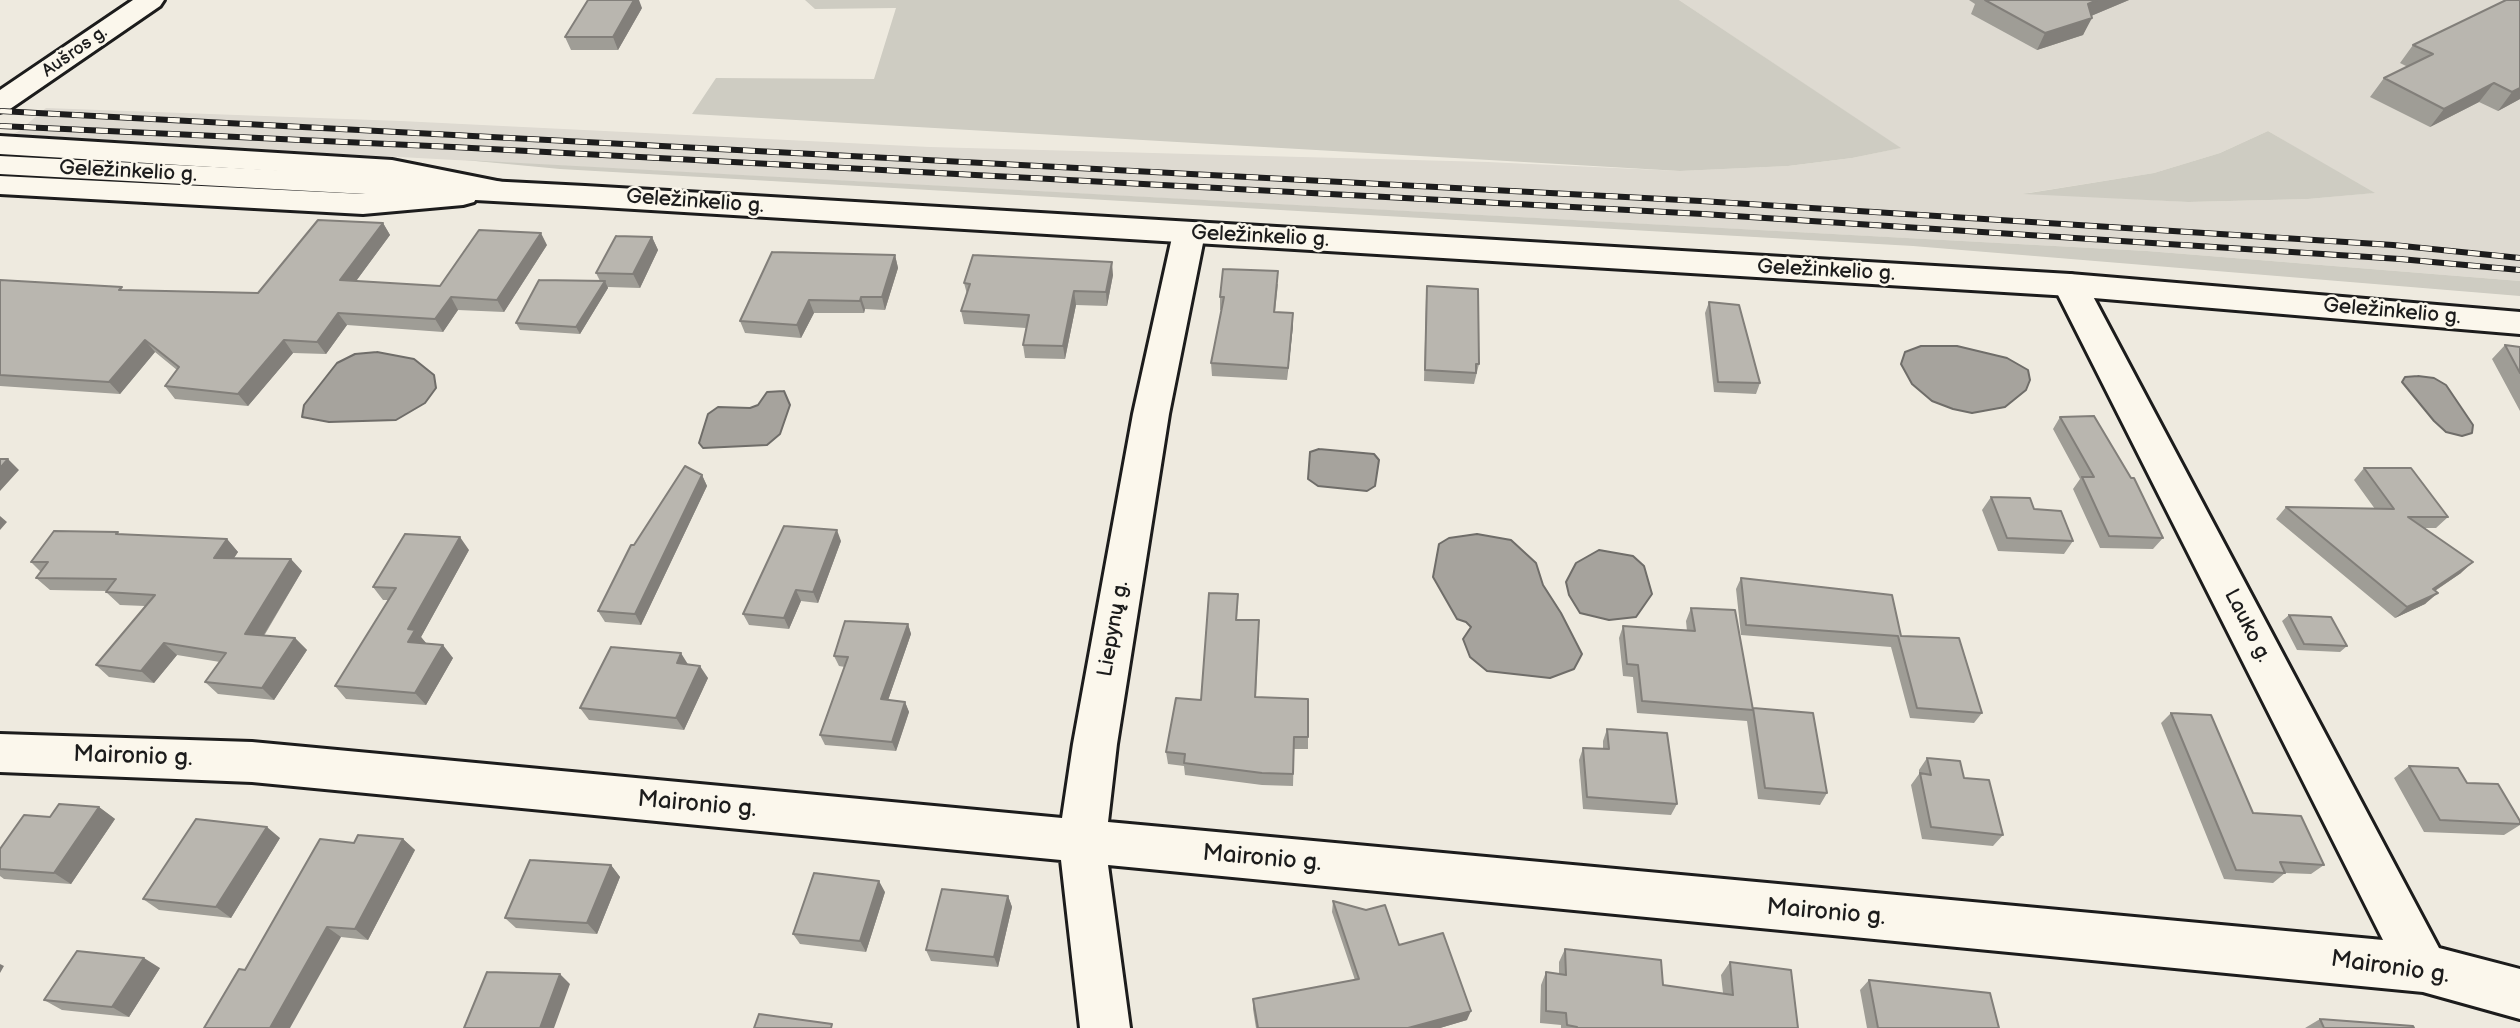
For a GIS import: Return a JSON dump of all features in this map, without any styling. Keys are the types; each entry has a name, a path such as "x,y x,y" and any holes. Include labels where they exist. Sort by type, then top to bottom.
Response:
{"street":[{"name":"Aušros g.","path":"0,103 151,0"},
{"path":"0,145 392,169 503,192"},
{"name":"Geležinkelio g.","path":"0,165 503,192 2070,285 2520,323"},
{"path":"0,185 363,204 503,192"},
{"name":"Liepynų g.","path":"1105,1028 1082,842 1095,744 1148,428 1189,233"},
{"name":"Lauko g.","path":"2070,285 2423,968"},
{"name":"Maironio g.","path":"0,753 252,762 2423,968 2520,994"}],"shaded area":[{"path":"805,0 1679,0 1901,148 1852,158 1788,166 1680,171 692,114 716,78 874,79 896,8 815,9"},
{"path":"1679,0 2520,0 2520,281 2147,251 9,136 46,108 401,121 930,147 1488,162 1680,171 1788,166 1852,158 1900,148","holes":["2268,131 2373,193 2308,199 2188,202 2028,193 2154,173 2220,153"]},
{"path":"2268,131 2375,193 2308,199 2188,202 2023,194 2154,173 2220,153"},
{"path":"465,160 2147,251 2520,281 2520,296 1913,246 560,169"},
{"path":"1921,346 1957,346 2007,358 2028,370 2030,380 2026,390 2005,407 1972,413 1953,409 1932,401 1912,384 1901,364 1905,352"},
{"path":"377,352 414,359 434,375 436,388 425,403 396,420 329,422 302,417 304,405 337,363 355,354"},
{"path":"2405,377 2434,378 2446,385 2473,425 2472,433 2462,436 2446,432 2434,421 2402,382"},
{"path":"784,391 790,405 780,434 767,445 703,448 699,443 708,414 718,407 750,408 758,405 767,392"},
{"path":"1319,449 1374,454 1379,460 1375,486 1367,491 1318,486 1308,479 1310,452"},
{"path":"1477,534 1511,540 1536,563 1543,585 1582,654 1574,669 1550,678 1487,671 1470,657 1463,639 1471,627 1457,619 1433,577 1439,544 1449,538"},
{"path":"1599,550 1633,556 1644,566 1652,594 1636,617 1609,620 1580,613 1569,595 1566,582 1576,563"}],"building":[{"path":"588,0 634,0 613,37 565,37"},
{"path":"1985,0 2097,0 2088,4 2092,18 2045,33"},
{"path":"2506,0 2520,0 2520,88 2512,92 2494,83 2444,109 2384,78 2433,54 2413,45"},
{"path":"318,220 383,223 340,280 440,286 479,230 541,233 497,300 451,297 435,319 338,313 317,342 284,340 238,394 165,386 179,367 145,340 109,382 0,375 0,280 122,287 119,290 258,293"},
{"path":"616,236 652,237 633,274 596,273"},
{"path":"772,252 895,255 882,297 861,297 860,301 809,300 797,325 740,321"},
{"path":"973,255 1112,262 1106,292 1074,291 1063,346 1023,345 1029,315 961,311 970,284 964,283"},
{"path":"1223,269 1278,271 1274,312 1293,313 1288,368 1211,363 1224,297 1220,297"},
{"path":"539,280 605,281 576,327 516,323"},
{"path":"1427,286 1478,289 1479,364 1476,364 1476,373 1425,370"},
{"path":"1709,302 1739,305 1760,383 1718,382"},
{"path":"2505,345 2520,347 2520,373"},
{"path":"2094,416 2131,478 2134,478 2163,538 2109,536 2082,477 2094,477 2060,417"},
{"path":"0,459 8,459 0,468"},
{"path":"685,466 702,475 635,614 598,611 631,545 634,545"},
{"path":"2364,468 2411,468 2448,517 2408,517 2473,562 2433,589 2438,593 2407,607 2286,507 2394,509"},
{"path":"1991,497 2030,498 2034,509 2061,511 2073,541 2007,538"},
{"path":"784,526 837,530 813,592 796,590 784,618 743,614"},
{"path":"54,531 227,539 214,558 291,559 245,634 295,638 262,688 205,682 226,653 164,643 141,671 96,665 155,595 106,592 116,579 36,578 48,562 31,562"},
{"path":"405,534 460,537 408,629 415,630 408,642 443,645 415,693 335,686 396,588 373,587"},
{"path":"1741,578 1892,595 1901,636 1959,638 1982,713 1917,708 1898,636 1746,625"},
{"path":"1209,593 1238,594 1236,620 1259,620 1255,697 1308,699 1308,737 1294,737 1293,774 1262,773 1184,763 1185,754 1166,752 1176,698 1201,700"},
{"path":"1691,608 1735,610 1753,710 1642,701 1638,665 1627,664 1623,626 1695,631"},
{"path":"2289,615 2331,617 2347,646 2304,644"},
{"path":"845,621 908,624 881,699 905,702 892,742 820,735 848,657 834,656"},
{"path":"611,647 681,653 677,663 700,666 676,718 580,708"},
{"path":"1753,708 1813,713 1827,793 1765,788"},
{"path":"2171,713 2211,715 2253,813 2301,816 2324,865 2280,862 2285,873 2236,870"},
{"path":"1607,729 1667,733 1677,804 1587,797 1583,748 1609,749"},
{"path":"1927,758 1960,761 1964,778 1989,780 2003,835 1931,827 1920,773 1931,775"},
{"path":"2409,766 2458,768 2467,783 2498,784 2520,824 2440,820"},
{"path":"59,804 99,807 54,873 0,869 0,849 24,815 50,817"},
{"path":"196,819 267,827 216,907 143,899"},
{"path":"358,835 403,839 355,929 327,927 270,1028 204,1028 239,969 245,970 320,839 354,843"},
{"path":"530,860 611,865 587,923 505,918"},
{"path":"814,873 879,881 860,941 793,934"},
{"path":"942,889 1008,896 994,957 926,950"},
{"path":"1333,901 1366,910 1385,905 1399,945 1443,933 1471,1011 1408,1028 1258,1028 1253,999 1359,979"},
{"path":"1565,949 1661,960 1663,985 1733,995 1730,962 1791,970 1798,1028 1577,1028 1567,1025 1566,1013 1546,1011 1546,972 1566,975"},
{"path":"77,951 144,958 112,1007 44,1000"},
{"path":"487,972 560,974 540,1028 464,1028"},
{"path":"1869,980 1990,993 1999,1028 1878,1028"},
{"path":"759,1014 832,1024 831,1028 754,1028"},
{"path":"2320,1019 2413,1026 2414,1028 2324,1028"}],"railway":[{"path":"0,111 1701,201 2393,245 2520,258"},
{"path":"0,126 453,147 1703,214 2400,259 2520,270"}]}
